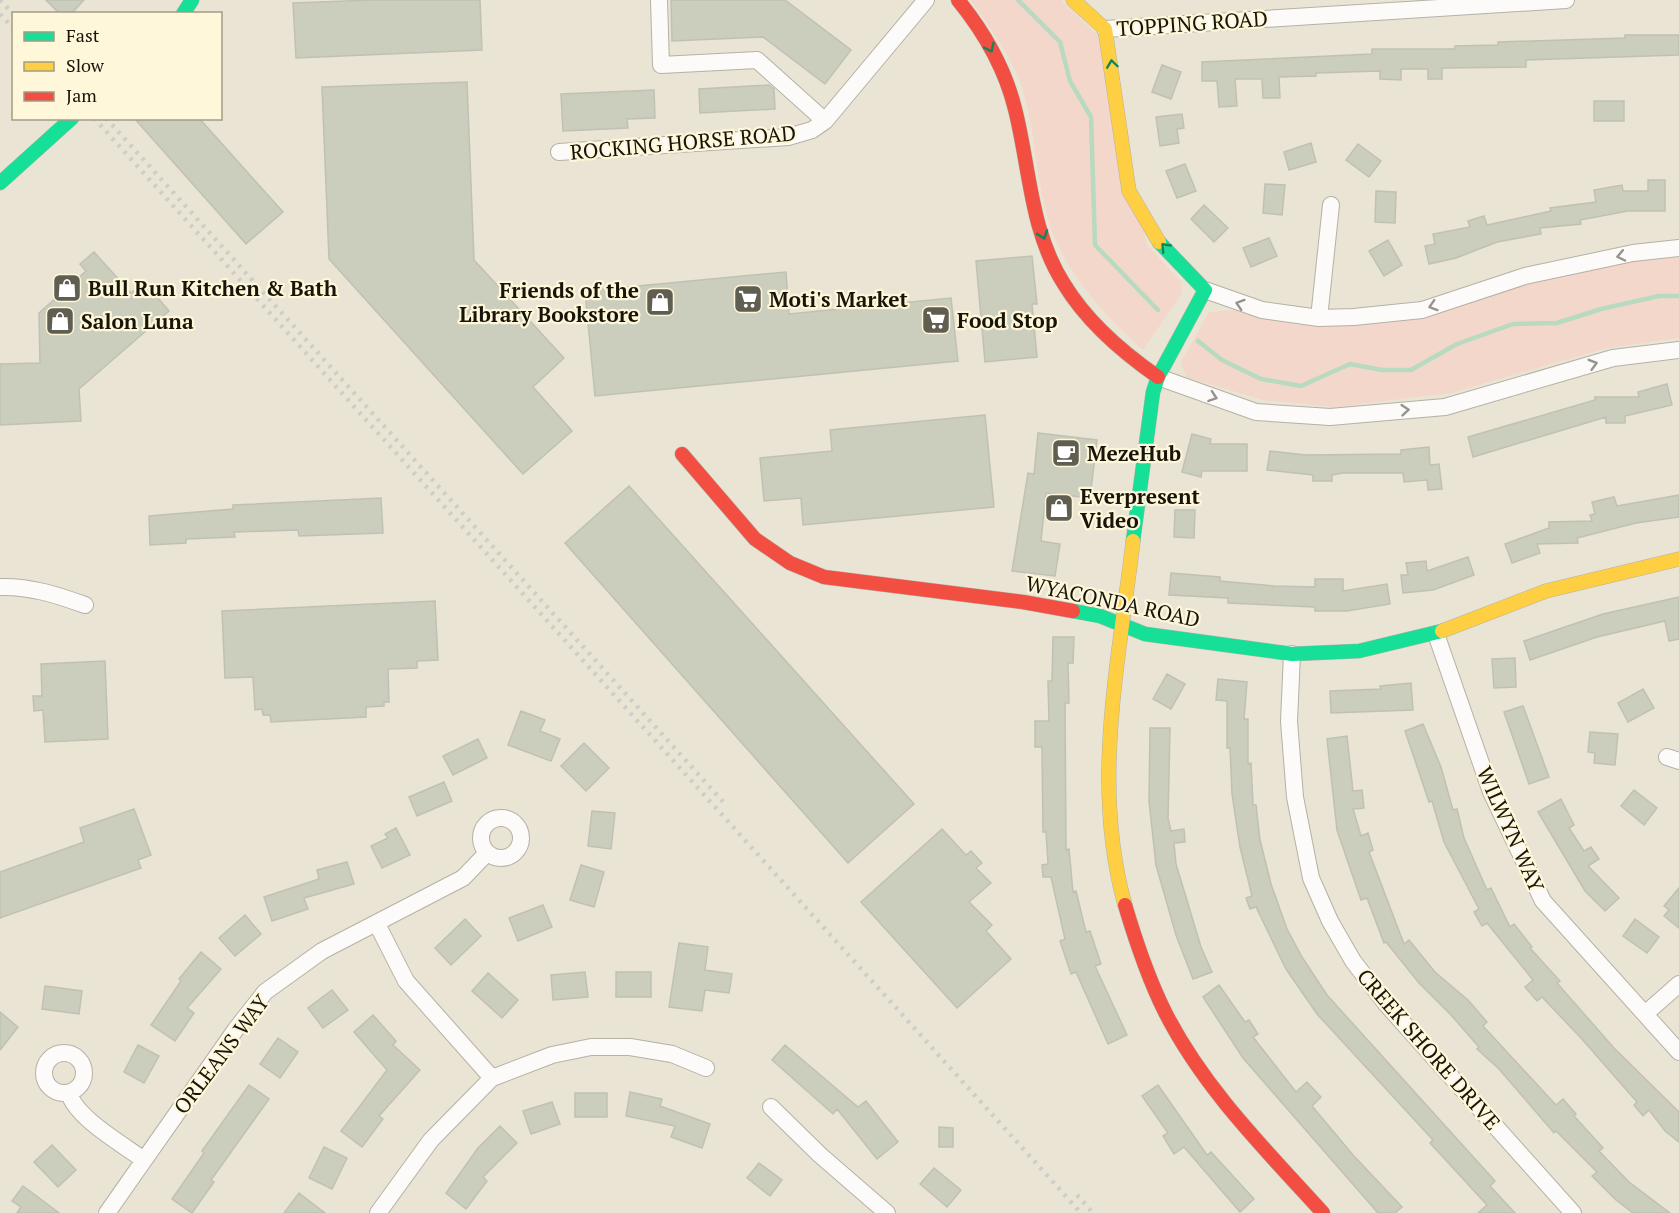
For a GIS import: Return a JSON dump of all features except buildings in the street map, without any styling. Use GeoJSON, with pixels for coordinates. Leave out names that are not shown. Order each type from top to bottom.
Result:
{"type":"FeatureCollection","features":[{"type":"Feature","properties":{"kind":"street"},"geometry":{"type":"LineString","coordinates":[[659,0],[661,65],[757,60],[825,122]]}},
{"type":"Feature","properties":{"kind":"street","name":"ROCKING HORSE ROAD"},"geometry":{"type":"LineString","coordinates":[[559,152],[788,137],[812,130],[825,122],[927,0]]}},
{"type":"Feature","properties":{"kind":"street"},"geometry":{"type":"LineString","coordinates":[[958,0],[980,27],[1005,78],[1019,125],[1033,205],[1056,270],[1089,317],[1129,356],[1158,376],[1256,412],[1330,417],[1445,407],[1613,358],[1679,350]]}},
{"type":"Feature","properties":{"kind":"street"},"geometry":{"type":"LineString","coordinates":[[1073,0],[1105,28],[1129,190],[1155,238],[1205,290],[1262,310],[1319,318],[1354,317],[1422,310],[1525,276],[1633,253],[1679,249]]}},
{"type":"Feature","properties":{"kind":"street","name":"TOPPING ROAD"},"geometry":{"type":"LineString","coordinates":[[1105,28],[1566,0]]}},
{"type":"Feature","properties":{"kind":"street"},"geometry":{"type":"LineString","coordinates":[[0,183],[70,120]]}},
{"type":"Feature","properties":{"kind":"street"},"geometry":{"type":"LineString","coordinates":[[1319,318],[1331,205]]}},
{"type":"Feature","properties":{"kind":"street"},"geometry":{"type":"LineString","coordinates":[[1205,290],[1158,376],[1152,399],[1121,623],[1108,743],[1109,825],[1125,907],[1155,991],[1183,1046],[1218,1096],[1323,1213]]}},
{"type":"Feature","properties":{"kind":"street","name":"WYACONDA ROAD"},"geometry":{"type":"LineString","coordinates":[[681,454],[755,539],[790,563],[824,577],[1023,602],[1100,616],[1144,634],[1292,654],[1359,651],[1436,634],[1546,591],[1679,559]]}},
{"type":"Feature","properties":{"kind":"street"},"geometry":{"type":"LineString","coordinates":[[0,587],[17,587],[46,593],[85,606]]}},
{"type":"Feature","properties":{"kind":"street","name":"WILWYN WAY"},"geometry":{"type":"LineString","coordinates":[[1436,634],[1491,792],[1543,901],[1679,1052]]}},
{"type":"Feature","properties":{"kind":"street","name":"CREEK SHORE DRIVE"},"geometry":{"type":"LineString","coordinates":[[1292,654],[1288,721],[1295,797],[1311,878],[1330,921],[1353,961],[1387,1005],[1573,1213]]}},
{"type":"Feature","properties":{"kind":"street","name":"ORLEANS WAY"},"geometry":{"type":"LineString","coordinates":[[107,1213],[236,1029],[265,992],[322,951],[463,878],[487,852]]}},
{"type":"Feature","properties":{"kind":"street"},"geometry":{"type":"LineString","coordinates":[[377,924],[406,981],[492,1078]]}},
{"type":"Feature","properties":{"kind":"street"},"geometry":{"type":"LineString","coordinates":[[1646,1013],[1679,984]]}},
{"type":"Feature","properties":{"kind":"street"},"geometry":{"type":"LineString","coordinates":[[378,1213],[431,1140],[492,1078],[552,1055],[591,1047],[630,1047],[672,1054],[706,1068]]}},
{"type":"Feature","properties":{"kind":"street"},"geometry":{"type":"LineString","coordinates":[[69,1093],[72,1102],[81,1113],[144,1160]]}},
{"type":"Feature","properties":{"kind":"street"},"geometry":{"type":"LineString","coordinates":[[771,1107],[820,1155],[887,1213]]}},
{"type":"Feature","properties":{"kind":"shaded area"},"geometry":{"type":"Polygon","coordinates":[[[970,0],[1061,0],[1098,36],[1147,245],[1181,282],[1182,293],[1143,350],[1095,302],[1075,275],[1058,245],[1045,208],[1023,90],[1014,67],[1000,43],[970,0]]]}},
{"type":"Feature","properties":{"kind":"shaded area"},"geometry":{"type":"Polygon","coordinates":[[[1679,257],[1679,338],[1607,348],[1451,393],[1335,407],[1263,400],[1186,377],[1181,362],[1209,312],[1233,310],[1297,325],[1365,324],[1422,317],[1527,284],[1636,261],[1679,257]]]}},
{"type":"Feature","properties":{"kind":"waterway"},"geometry":{"type":"LineString","coordinates":[[1018,0],[1060,42],[1070,81],[1091,117],[1095,245],[1158,310]]}},
{"type":"Feature","properties":{"kind":"waterway"},"geometry":{"type":"LineString","coordinates":[[1198,341],[1222,360],[1261,379],[1301,386],[1350,364],[1382,370],[1411,370],[1457,344],[1513,324],[1557,323],[1601,309],[1659,296],[1679,296]]}},
{"type":"Feature","properties":{"kind":"railway"},"geometry":{"type":"LineString","coordinates":[[0,0],[12,13]]}},
{"type":"Feature","properties":{"kind":"railway"},"geometry":{"type":"LineString","coordinates":[[0,14],[12,27]]}},
{"type":"Feature","properties":{"kind":"railway"},"geometry":{"type":"LineString","coordinates":[[96,120],[1081,1213]]}},
{"type":"Feature","properties":{"kind":"railway"},"geometry":{"type":"LineString","coordinates":[[108,120],[726,805]]}},
{"type":"Feature","properties":{"kind":"railway"},"geometry":{"type":"LineString","coordinates":[[1077,1195],[1093,1213]]}},
{"type":"Feature","properties":{"kind":"traffic: fast"},"geometry":{"type":"LineString","coordinates":[[184,12],[192,0]]}},
{"type":"Feature","properties":{"kind":"traffic: fast"},"geometry":{"type":"LineString","coordinates":[[0,183],[70,120]]}},
{"type":"Feature","properties":{"kind":"traffic: fast"},"geometry":{"type":"LineString","coordinates":[[1133,541],[1153,392],[1158,377],[1205,290],[1159,242]]}},
{"type":"Feature","properties":{"kind":"traffic: fast"},"geometry":{"type":"LineString","coordinates":[[1073,611],[1100,616],[1145,634],[1292,654],[1359,651],[1442,631]]}},
{"type":"Feature","properties":{"kind":"traffic: slow"},"geometry":{"type":"LineString","coordinates":[[1073,0],[1105,29],[1129,191],[1159,242]]}},
{"type":"Feature","properties":{"kind":"traffic: slow"},"geometry":{"type":"LineString","coordinates":[[1125,905],[1115,860],[1110,814],[1109,769],[1115,678],[1133,541]]}},
{"type":"Feature","properties":{"kind":"traffic: slow"},"geometry":{"type":"LineString","coordinates":[[1442,631],[1546,591],[1679,559]]}},
{"type":"Feature","properties":{"kind":"traffic: jam"},"geometry":{"type":"LineString","coordinates":[[958,0],[985,38],[1006,79],[1020,131],[1032,199],[1044,243],[1053,264],[1073,298],[1094,324],[1131,357],[1158,377]]}},
{"type":"Feature","properties":{"kind":"traffic: jam"},"geometry":{"type":"LineString","coordinates":[[682,454],[755,539],[790,563],[824,577],[1023,602],[1073,611]]}},
{"type":"Feature","properties":{"kind":"traffic: jam"},"geometry":{"type":"LineString","coordinates":[[1125,905],[1153,986],[1165,1012],[1198,1067],[1237,1118],[1323,1213]]}},
{"type":"Feature","properties":{"kind":"place","name":"Bull Run Kitchen & Bath"},"geometry":{"type":"Point","coordinates":[67,288]}},
{"type":"Feature","properties":{"kind":"place","name":"Moti's Market"},"geometry":{"type":"Point","coordinates":[748,299]}},
{"type":"Feature","properties":{"kind":"place","name":"Friends of the Library Bookstore"},"geometry":{"type":"Point","coordinates":[660,302]}},
{"type":"Feature","properties":{"kind":"place","name":"Food Stop"},"geometry":{"type":"Point","coordinates":[936,320]}},
{"type":"Feature","properties":{"kind":"place","name":"Salon Luna"},"geometry":{"type":"Point","coordinates":[60,321]}},
{"type":"Feature","properties":{"kind":"place","name":"MezeHub"},"geometry":{"type":"Point","coordinates":[1066,453]}},
{"type":"Feature","properties":{"kind":"place","name":"Everpresent Video"},"geometry":{"type":"Point","coordinates":[1059,508]}}]}
